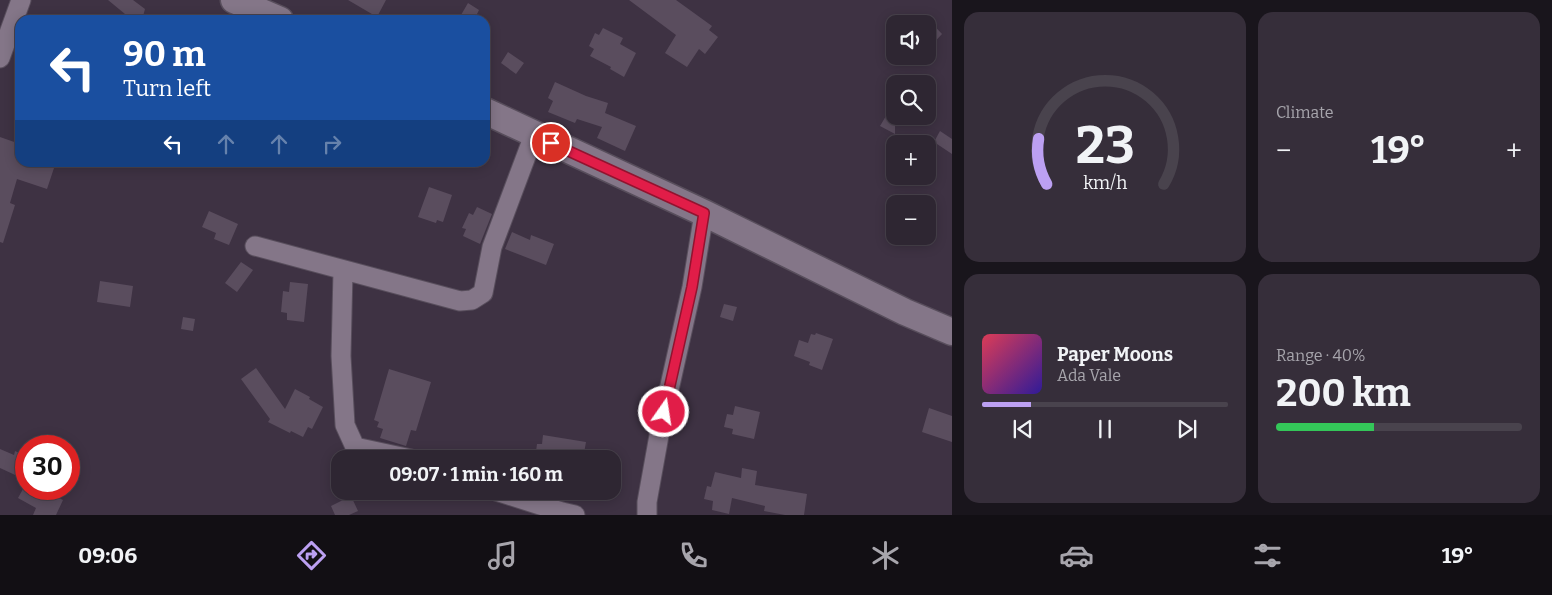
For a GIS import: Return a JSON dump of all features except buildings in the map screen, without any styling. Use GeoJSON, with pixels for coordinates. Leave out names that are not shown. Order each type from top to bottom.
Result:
{"type":"FeatureCollection","features":[{"type":"Feature","properties":{"kind":"street"},"geometry":{"type":"LineString","coordinates":[[16,15],[21,0]]}},
{"type":"Feature","properties":{"kind":"street"},"geometry":{"type":"LineString","coordinates":[[234,0],[268,15]]}},
{"type":"Feature","properties":{"kind":"street"},"geometry":{"type":"LineString","coordinates":[[0,58],[15,17]]}},
{"type":"Feature","properties":{"kind":"street"},"geometry":{"type":"LineString","coordinates":[[490,113],[704,213],[905,312],[952,332]]}},
{"type":"Feature","properties":{"kind":"street"},"geometry":{"type":"LineString","coordinates":[[255,246],[460,301],[472,300],[483,293],[492,247],[534,135]]}},
{"type":"Feature","properties":{"kind":"street"},"geometry":{"type":"LineString","coordinates":[[647,515],[647,502],[660,430],[692,287],[704,213]]}},
{"type":"Feature","properties":{"kind":"street"},"geometry":{"type":"LineString","coordinates":[[343,271],[341,356],[345,425],[355,447],[369,450]]}},
{"type":"Feature","properties":{"kind":"street"},"geometry":{"type":"LineString","coordinates":[[524,500],[576,515]]}},
{"type":"Feature","properties":{"kind":"route"},"geometry":{"type":"LineString","coordinates":[[551,143],[704,213],[692,287],[664,412]]}}]}
